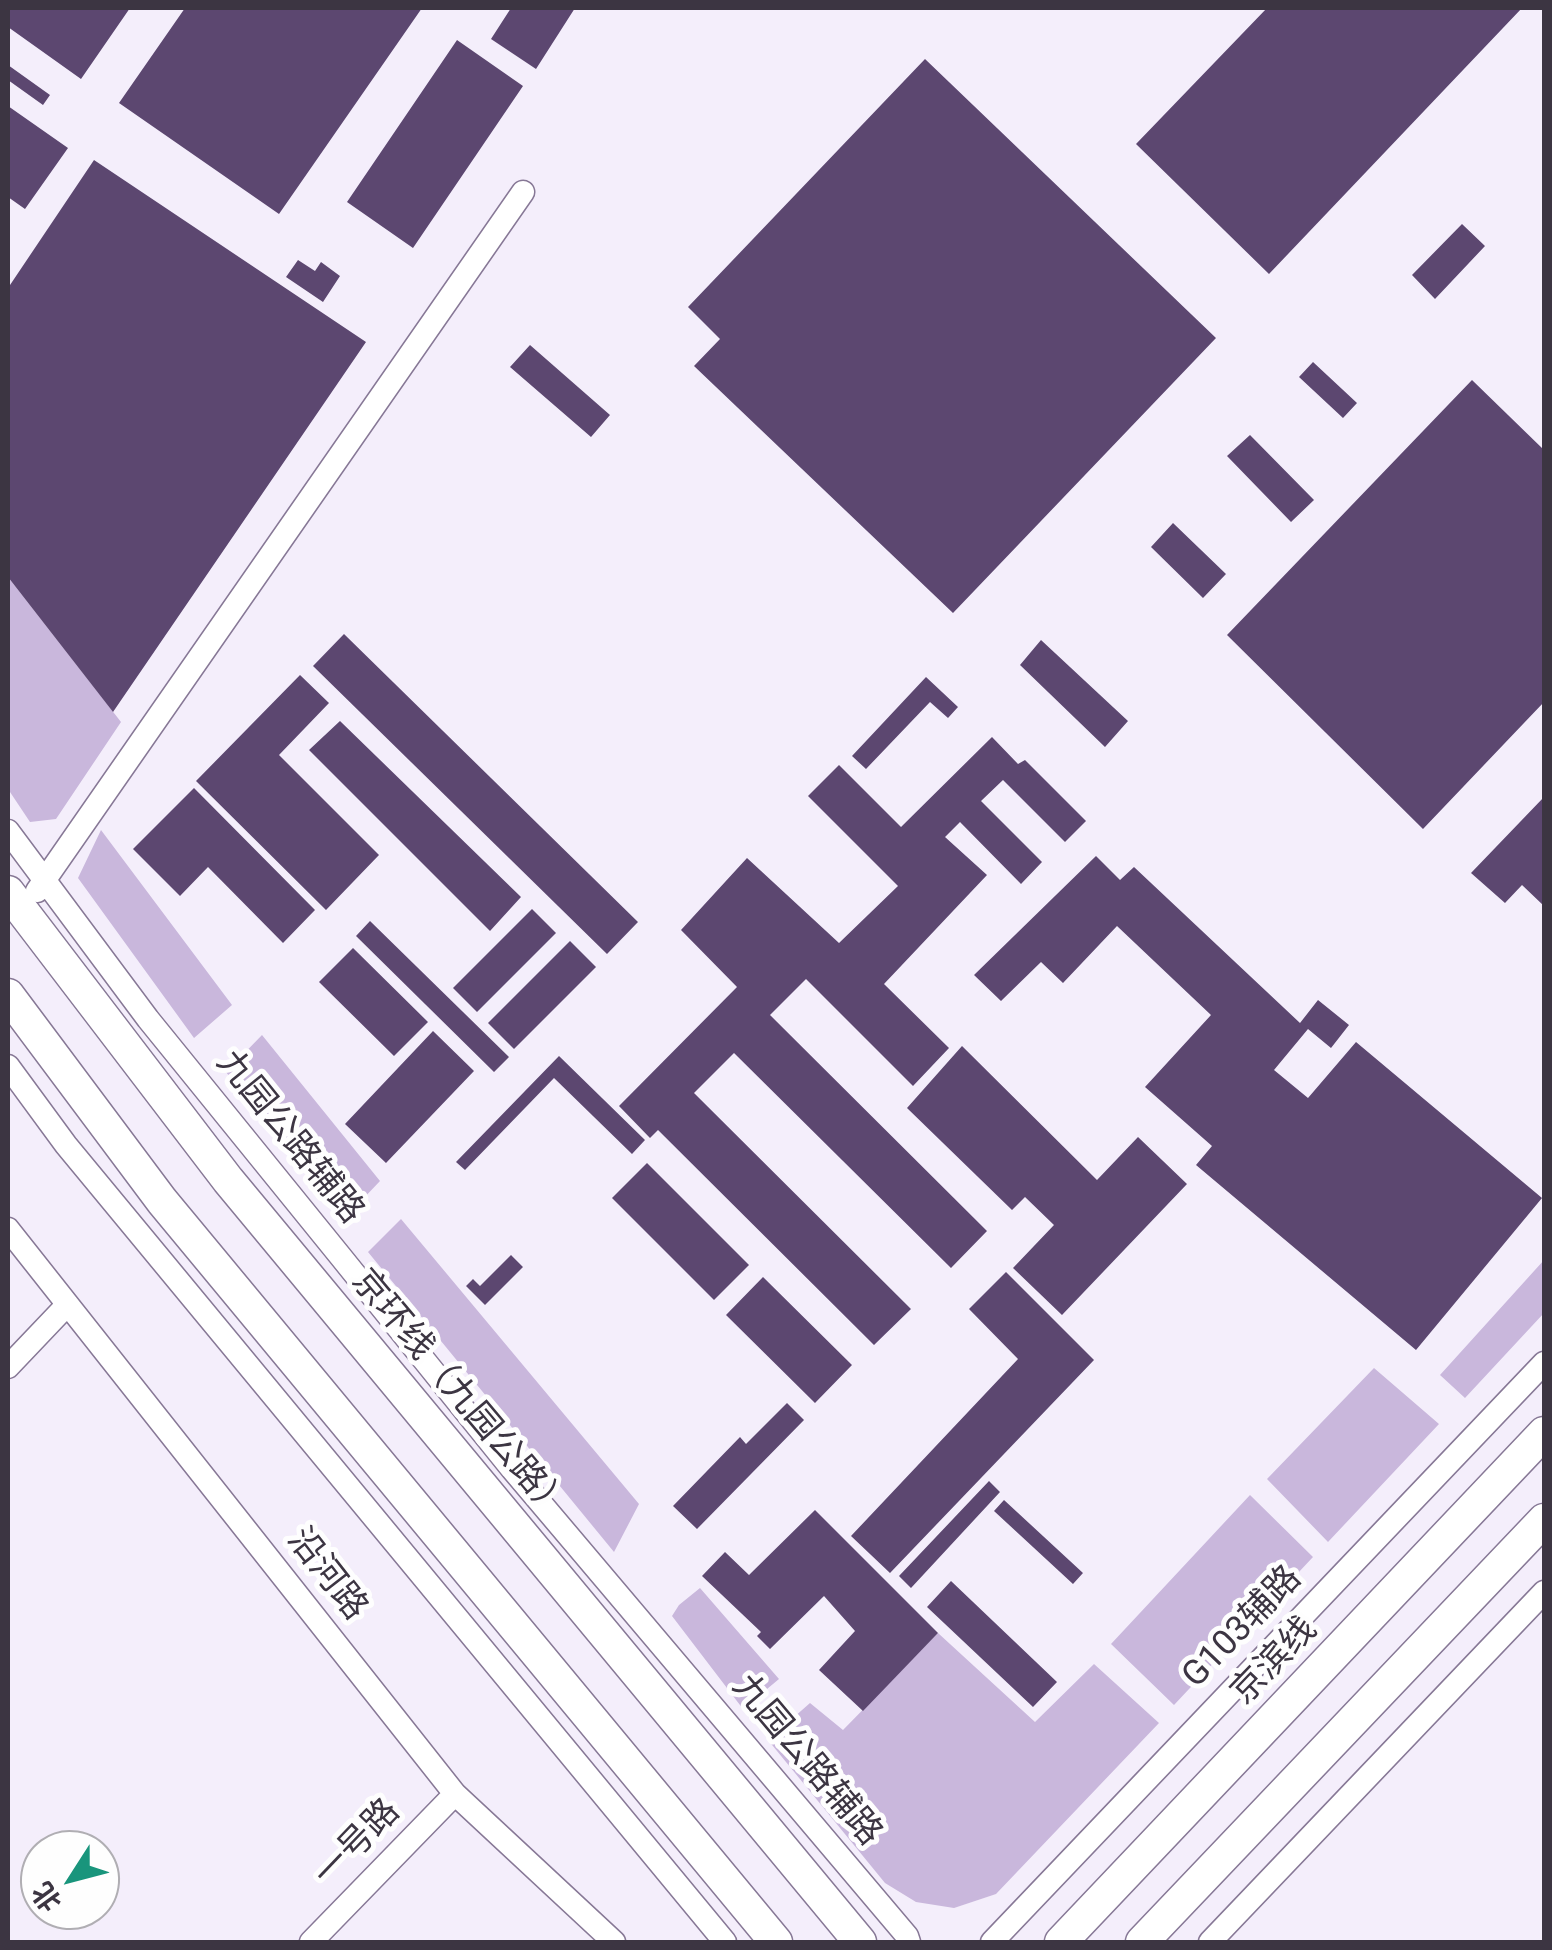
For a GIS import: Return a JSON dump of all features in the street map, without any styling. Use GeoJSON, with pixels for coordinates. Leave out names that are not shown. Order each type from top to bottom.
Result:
{"type":"FeatureCollection","features":[{"type":"Feature","properties":{"kind":"highway","name":"京环线（九园公路）"},"geometry":{"type":"LineString","coordinates":[[14,902],[228,1180],[860,1942]]}},
{"type":"Feature","properties":{"kind":"highway"},"geometry":{"type":"LineString","coordinates":[[8,994],[162,1201],[776,1942]]}},
{"type":"Feature","properties":{"kind":"highway","name":"京滨线"},"geometry":{"type":"LineString","coordinates":[[1061,1942],[1544,1434]]}},
{"type":"Feature","properties":{"kind":"highway"},"geometry":{"type":"LineString","coordinates":[[1142,1942],[1544,1520]]}},
{"type":"Feature","properties":{"kind":"street"},"geometry":{"type":"LineString","coordinates":[[14,902],[43,883],[523,192]]}},
{"type":"Feature","properties":{"kind":"street","name":"九园公路辅路"},"geometry":{"type":"LineString","coordinates":[[8,832],[148,1020],[512,1468],[907,1936],[908,1942]]}},
{"type":"Feature","properties":{"kind":"street"},"geometry":{"type":"LineString","coordinates":[[8,1066],[66,1145],[726,1942]]}},
{"type":"Feature","properties":{"kind":"street","name":"沿河路"},"geometry":{"type":"LineString","coordinates":[[8,1230],[456,1794],[614,1942]]}},
{"type":"Feature","properties":{"kind":"street"},"geometry":{"type":"LineString","coordinates":[[8,1368],[68,1306]]}},
{"type":"Feature","properties":{"kind":"street","name":"G103辅路"},"geometry":{"type":"LineString","coordinates":[[997,1940],[1544,1363]]}},
{"type":"Feature","properties":{"kind":"street"},"geometry":{"type":"LineString","coordinates":[[1210,1942],[1544,1592]]}},
{"type":"Feature","properties":{"kind":"street","name":"一号路"},"geometry":{"type":"LineString","coordinates":[[311,1942],[456,1794]]}},
{"type":"Feature","properties":{"kind":"shaded area"},"geometry":{"type":"Polygon","coordinates":[[[8,577],[121,722],[56,819],[30,822],[8,789],[8,577]]]}},
{"type":"Feature","properties":{"kind":"shaded area"},"geometry":{"type":"Polygon","coordinates":[[[101,830],[232,1005],[194,1038],[78,878],[101,830]]]}},
{"type":"Feature","properties":{"kind":"shaded area"},"geometry":{"type":"Polygon","coordinates":[[[262,1035],[380,1181],[342,1221],[226,1072],[262,1035]]]}},
{"type":"Feature","properties":{"kind":"shaded area"},"geometry":{"type":"Polygon","coordinates":[[[401,1219],[639,1504],[614,1552],[368,1252],[401,1219]]]}},
{"type":"Feature","properties":{"kind":"shaded area"},"geometry":{"type":"Polygon","coordinates":[[[1544,1260],[1544,1313],[1465,1398],[1440,1375],[1544,1260]]]}},
{"type":"Feature","properties":{"kind":"shaded area"},"geometry":{"type":"Polygon","coordinates":[[[1374,1368],[1439,1424],[1328,1542],[1267,1479],[1374,1368]]]}},
{"type":"Feature","properties":{"kind":"shaded area"},"geometry":{"type":"Polygon","coordinates":[[[1250,1495],[1313,1557],[1174,1705],[1111,1644],[1250,1495]]]}},
{"type":"Feature","properties":{"kind":"shaded area"},"geometry":{"type":"Polygon","coordinates":[[[700,1588],[779,1679],[743,1709],[672,1616],[700,1588]]]}},
{"type":"Feature","properties":{"kind":"shaded area"},"geometry":{"type":"Polygon","coordinates":[[[938,1633],[1035,1722],[1094,1664],[1159,1723],[996,1894],[954,1908],[916,1902],[885,1883],[768,1740],[810,1703],[843,1730],[938,1633]]]}},
{"type":"Feature","properties":{"kind":"building"},"geometry":{"type":"Polygon","coordinates":[[[8,8],[130,8],[81,79],[8,27],[8,8]]]}},
{"type":"Feature","properties":{"kind":"building"},"geometry":{"type":"Polygon","coordinates":[[[185,8],[422,8],[279,214],[119,103],[185,8]]]}},
{"type":"Feature","properties":{"kind":"building"},"geometry":{"type":"Polygon","coordinates":[[[511,8],[575,8],[536,69],[491,39],[511,8]]]}},
{"type":"Feature","properties":{"kind":"building"},"geometry":{"type":"Polygon","coordinates":[[[1267,8],[1522,8],[1269,274],[1136,144],[1267,8]]]}},
{"type":"Feature","properties":{"kind":"building"},"geometry":{"type":"Polygon","coordinates":[[[457,40],[523,86],[413,248],[347,202],[457,40]]]}},
{"type":"Feature","properties":{"kind":"building"},"geometry":{"type":"Polygon","coordinates":[[[925,59],[1216,338],[953,613],[694,366],[720,339],[688,307],[925,59]]]}},
{"type":"Feature","properties":{"kind":"building"},"geometry":{"type":"Polygon","coordinates":[[[8,65],[50,95],[43,105],[8,80],[8,65]]]}},
{"type":"Feature","properties":{"kind":"building"},"geometry":{"type":"Polygon","coordinates":[[[8,106],[68,148],[25,209],[8,197],[8,106]]]}},
{"type":"Feature","properties":{"kind":"building"},"geometry":{"type":"Polygon","coordinates":[[[94,160],[366,342],[113,712],[8,577],[8,288],[94,160]]]}},
{"type":"Feature","properties":{"kind":"building"},"geometry":{"type":"Polygon","coordinates":[[[1462,224],[1485,246],[1435,299],[1412,275],[1462,224]]]}},
{"type":"Feature","properties":{"kind":"building"},"geometry":{"type":"Polygon","coordinates":[[[298,260],[315,271],[321,262],[340,276],[323,302],[286,277],[298,260]]]}},
{"type":"Feature","properties":{"kind":"building"},"geometry":{"type":"Polygon","coordinates":[[[530,345],[610,415],[591,437],[510,367],[530,345]]]}},
{"type":"Feature","properties":{"kind":"building"},"geometry":{"type":"Polygon","coordinates":[[[1313,362],[1357,403],[1343,418],[1299,377],[1313,362]]]}},
{"type":"Feature","properties":{"kind":"building"},"geometry":{"type":"Polygon","coordinates":[[[1472,380],[1544,450],[1544,702],[1423,829],[1227,635],[1472,380]]]}},
{"type":"Feature","properties":{"kind":"building"},"geometry":{"type":"Polygon","coordinates":[[[1250,435],[1314,500],[1291,522],[1227,456],[1250,435]]]}},
{"type":"Feature","properties":{"kind":"building"},"geometry":{"type":"Polygon","coordinates":[[[1173,523],[1226,574],[1203,598],[1151,547],[1173,523]]]}},
{"type":"Feature","properties":{"kind":"building"},"geometry":{"type":"Polygon","coordinates":[[[344,634],[638,922],[607,954],[313,666],[344,634]]]}},
{"type":"Feature","properties":{"kind":"building"},"geometry":{"type":"Polygon","coordinates":[[[1041,640],[1128,721],[1105,747],[1020,665],[1041,640]]]}},
{"type":"Feature","properties":{"kind":"building"},"geometry":{"type":"Polygon","coordinates":[[[300,675],[329,703],[279,755],[379,855],[326,910],[196,781],[300,675]]]}},
{"type":"Feature","properties":{"kind":"building"},"geometry":{"type":"Polygon","coordinates":[[[926,677],[958,707],[948,718],[930,702],[866,769],[852,756],[926,677]]]}},
{"type":"Feature","properties":{"kind":"building"},"geometry":{"type":"Polygon","coordinates":[[[340,721],[521,897],[490,931],[309,750],[340,721]]]}},
{"type":"Feature","properties":{"kind":"building"},"geometry":{"type":"Polygon","coordinates":[[[992,737],[1018,764],[1025,760],[1086,821],[1065,842],[1003,780],[981,801],[1042,862],[1021,884],[960,822],[945,837],[987,875],[884,984],[949,1048],[913,1086],[806,979],[770,1015],[987,1231],[951,1268],[734,1053],[694,1093],[911,1309],[874,1345],[658,1130],[650,1138],[619,1106],[737,987],[681,930],[747,858],[839,943],[898,886],[808,796],[839,765],[901,827],[992,737]]]}},
{"type":"Feature","properties":{"kind":"building"},"geometry":{"type":"Polygon","coordinates":[[[194,788],[315,910],[283,943],[208,867],[180,896],[133,849],[194,788]]]}},
{"type":"Feature","properties":{"kind":"building"},"geometry":{"type":"Polygon","coordinates":[[[1544,797],[1544,906],[1522,885],[1505,903],[1471,873],[1544,797]]]}},
{"type":"Feature","properties":{"kind":"building"},"geometry":{"type":"Polygon","coordinates":[[[1096,856],[1120,880],[1134,867],[1300,1023],[1318,1000],[1349,1025],[1331,1048],[1308,1029],[1274,1070],[1308,1098],[1356,1042],[1542,1198],[1416,1350],[1196,1165],[1212,1146],[1145,1087],[1211,1015],[1117,926],[1063,983],[1041,962],[1001,1001],[974,975],[1096,856]]]}},
{"type":"Feature","properties":{"kind":"building"},"geometry":{"type":"Polygon","coordinates":[[[532,909],[556,933],[477,1012],[453,988],[532,909]]]}},
{"type":"Feature","properties":{"kind":"building"},"geometry":{"type":"Polygon","coordinates":[[[370,921],[509,1057],[494,1072],[356,936],[370,921]]]}},
{"type":"Feature","properties":{"kind":"building"},"geometry":{"type":"Polygon","coordinates":[[[570,941],[596,967],[514,1049],[488,1023],[570,941]]]}},
{"type":"Feature","properties":{"kind":"building"},"geometry":{"type":"Polygon","coordinates":[[[353,948],[428,1022],[394,1056],[319,982],[353,948]]]}},
{"type":"Feature","properties":{"kind":"building"},"geometry":{"type":"Polygon","coordinates":[[[433,1031],[474,1071],[386,1163],[345,1124],[433,1031]]]}},
{"type":"Feature","properties":{"kind":"building"},"geometry":{"type":"Polygon","coordinates":[[[962,1046],[1097,1180],[1138,1137],[1187,1184],[1062,1315],[1013,1268],[1054,1225],[1025,1197],[1012,1210],[907,1108],[962,1046]]]}},
{"type":"Feature","properties":{"kind":"building"},"geometry":{"type":"Polygon","coordinates":[[[559,1056],[645,1140],[632,1154],[554,1078],[465,1170],[456,1162],[559,1056]]]}},
{"type":"Feature","properties":{"kind":"building"},"geometry":{"type":"Polygon","coordinates":[[[647,1163],[749,1265],[714,1300],[612,1198],[647,1163]]]}},
{"type":"Feature","properties":{"kind":"building"},"geometry":{"type":"Polygon","coordinates":[[[511,1255],[523,1267],[485,1305],[466,1286],[473,1279],[480,1286],[511,1255]]]}},
{"type":"Feature","properties":{"kind":"building"},"geometry":{"type":"Polygon","coordinates":[[[1006,1272],[1094,1360],[890,1573],[851,1536],[1018,1359],[969,1309],[1006,1272]]]}},
{"type":"Feature","properties":{"kind":"building"},"geometry":{"type":"Polygon","coordinates":[[[763,1277],[852,1365],[815,1403],[726,1315],[763,1277]]]}},
{"type":"Feature","properties":{"kind":"building"},"geometry":{"type":"Polygon","coordinates":[[[787,1403],[804,1420],[697,1529],[673,1506],[740,1437],[746,1444],[787,1403]]]}},
{"type":"Feature","properties":{"kind":"building"},"geometry":{"type":"Polygon","coordinates":[[[989,1481],[1000,1492],[911,1588],[899,1576],[989,1481]]]}},
{"type":"Feature","properties":{"kind":"building"},"geometry":{"type":"Polygon","coordinates":[[[1004,1500],[1083,1573],[1073,1584],[994,1511],[1004,1500]]]}},
{"type":"Feature","properties":{"kind":"building"},"geometry":{"type":"Polygon","coordinates":[[[815,1510],[938,1633],[863,1711],[819,1670],[855,1631],[824,1596],[770,1649],[757,1636],[761,1632],[702,1576],[725,1552],[749,1575],[815,1510]]]}},
{"type":"Feature","properties":{"kind":"building"},"geometry":{"type":"Polygon","coordinates":[[[951,1581],[1057,1682],[1033,1707],[927,1607],[951,1581]]]}}]}
